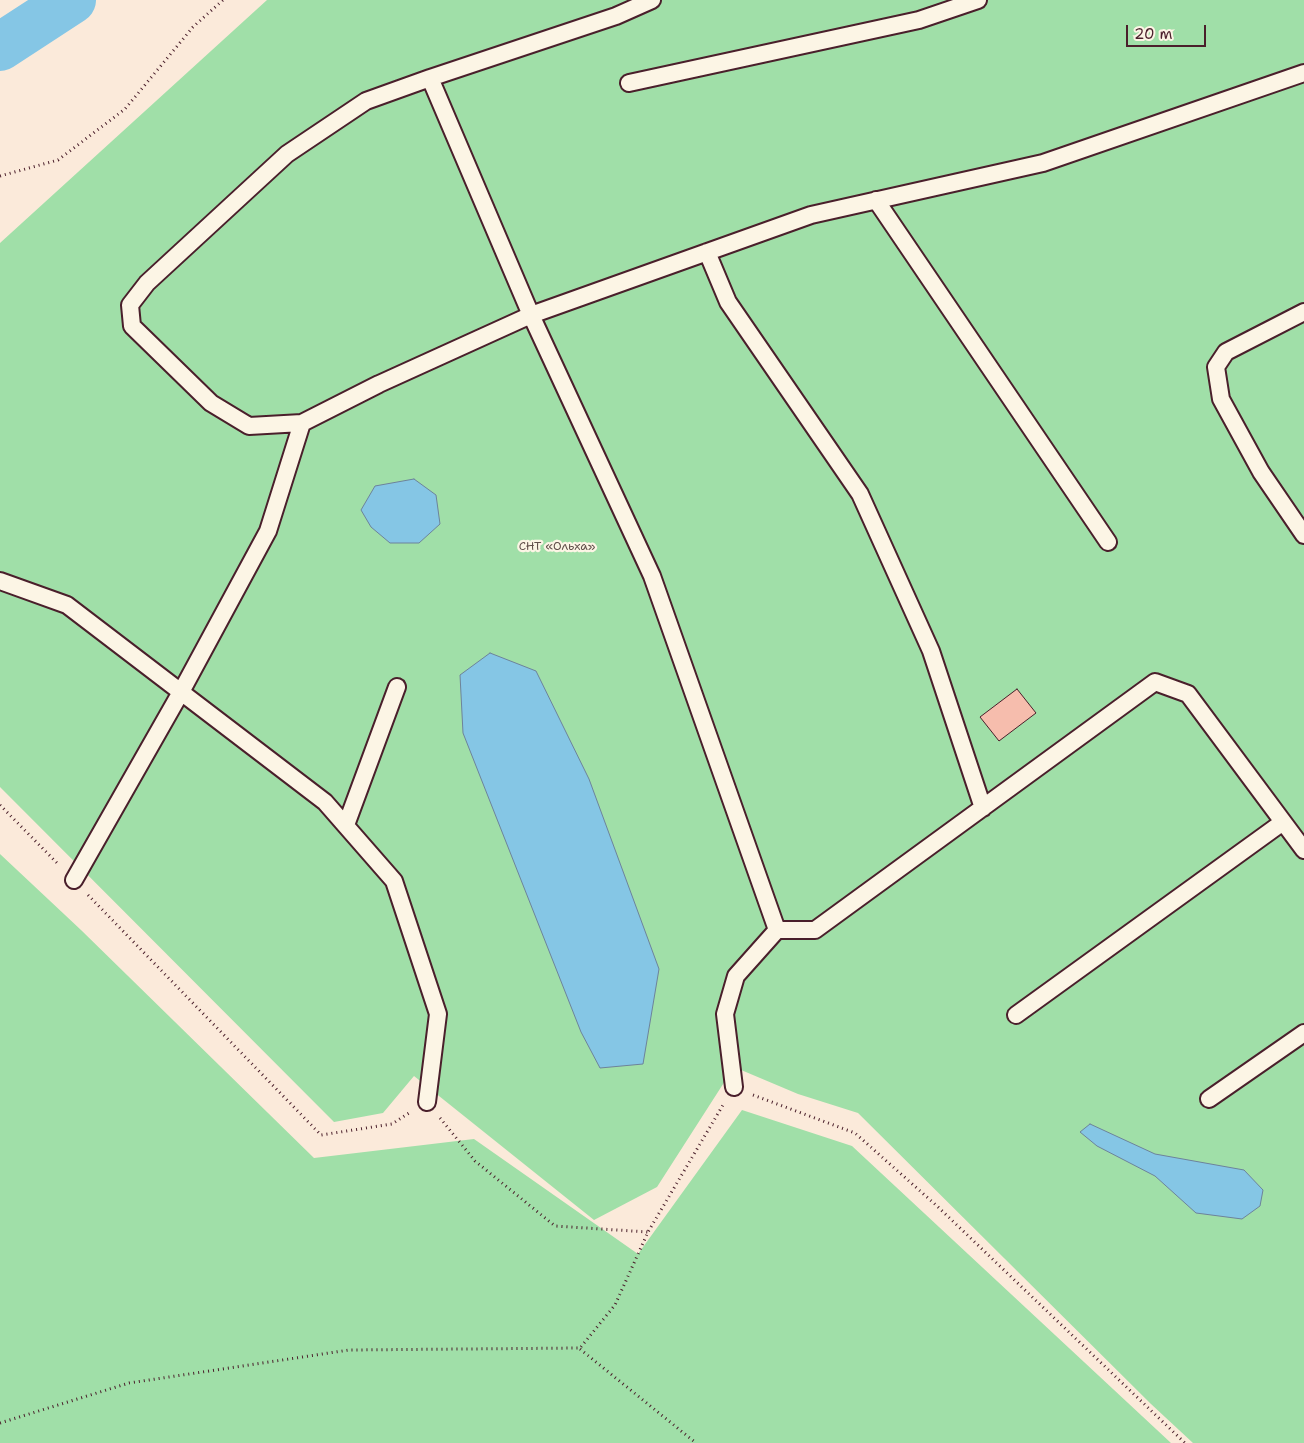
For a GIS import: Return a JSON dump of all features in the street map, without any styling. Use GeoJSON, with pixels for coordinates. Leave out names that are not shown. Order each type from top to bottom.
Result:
{"type":"FeatureCollection","features":[{"type":"Feature","properties":{"kind":"lane"},"geometry":{"type":"LineString","coordinates":[[652,0],[616,16],[366,101],[287,154],[147,283],[130,305],[132,326],[211,403],[249,426],[302,423],[378,384],[531,315],[811,215],[1043,163],[1304,73]]}},
{"type":"Feature","properties":{"kind":"lane"},"geometry":{"type":"LineString","coordinates":[[629,83],[919,20],[978,0]]}},
{"type":"Feature","properties":{"kind":"lane"},"geometry":{"type":"LineString","coordinates":[[430,78],[531,315],[652,576],[777,930]]}},
{"type":"Feature","properties":{"kind":"lane"},"geometry":{"type":"LineString","coordinates":[[876,200],[1108,542]]}},
{"type":"Feature","properties":{"kind":"lane"},"geometry":{"type":"LineString","coordinates":[[707,252],[728,302],[860,494],[931,651],[983,808]]}},
{"type":"Feature","properties":{"kind":"lane"},"geometry":{"type":"LineString","coordinates":[[1304,312],[1226,352],[1216,367],[1221,399],[1261,472],[1304,535]]}},
{"type":"Feature","properties":{"kind":"lane"},"geometry":{"type":"LineString","coordinates":[[74,880],[181,692],[268,531],[302,423]]}},
{"type":"Feature","properties":{"kind":"lane"},"geometry":{"type":"LineString","coordinates":[[0,581],[67,605],[325,802],[394,881],[438,1014],[427,1102]]}},
{"type":"Feature","properties":{"kind":"lane"},"geometry":{"type":"LineString","coordinates":[[734,1087],[725,1014],[736,976],[777,930],[815,930],[1155,682],[1188,694],[1304,850]]}},
{"type":"Feature","properties":{"kind":"lane"},"geometry":{"type":"LineString","coordinates":[[346,825],[398,687]]}},
{"type":"Feature","properties":{"kind":"lane"},"geometry":{"type":"LineString","coordinates":[[1016,1014],[1283,822]]}},
{"type":"Feature","properties":{"kind":"lane"},"geometry":{"type":"LineString","coordinates":[[1209,1100],[1304,1033]]}},
{"type":"Feature","properties":{"kind":"path"},"geometry":{"type":"LineString","coordinates":[[0,176],[58,160],[125,109],[193,27],[222,0]]}},
{"type":"Feature","properties":{"kind":"path"},"geometry":{"type":"LineString","coordinates":[[0,804],[321,1134],[392,1124],[427,1102],[475,1161],[555,1226],[648,1232]]}},
{"type":"Feature","properties":{"kind":"path"},"geometry":{"type":"LineString","coordinates":[[580,1348],[615,1305],[648,1232],[734,1087],[855,1133],[937,1206],[1185,1443]]}},
{"type":"Feature","properties":{"kind":"path"},"geometry":{"type":"LineString","coordinates":[[0,1423],[129,1383],[348,1350],[580,1348],[696,1443]]}},
{"type":"Feature","properties":{"kind":"green space","name":"СНТ «Ольха»"},"geometry":{"type":"Polygon","coordinates":[[[267,0],[1304,0],[1304,1443],[1193,1443],[1151,1404],[858,1113],[798,1094],[734,1067],[657,1187],[594,1220],[414,1076],[383,1113],[334,1122],[0,787],[0,243],[267,0]]]}},
{"type":"Feature","properties":{"kind":"green space"},"geometry":{"type":"Polygon","coordinates":[[[0,854],[81,930],[314,1158],[474,1139],[638,1254],[742,1110],[852,1146],[1171,1443],[0,1443],[0,854]]]}},
{"type":"Feature","properties":{"kind":"water"},"geometry":{"type":"Polygon","coordinates":[[[414,479],[436,495],[440,524],[419,543],[390,543],[371,527],[361,510],[375,486],[414,479]]]}},
{"type":"Feature","properties":{"kind":"water"},"geometry":{"type":"Polygon","coordinates":[[[490,653],[536,671],[589,779],[659,969],[643,1064],[600,1068],[581,1032],[463,733],[460,675],[490,653]]]}},
{"type":"Feature","properties":{"kind":"water"},"geometry":{"type":"Polygon","coordinates":[[[1090,1124],[1155,1154],[1244,1170],[1263,1190],[1260,1206],[1242,1219],[1196,1213],[1155,1176],[1097,1146],[1080,1132],[1090,1124]]]}},
{"type":"Feature","properties":{"kind":"building"},"geometry":{"type":"Polygon","coordinates":[[[1017,689],[1036,713],[999,741],[980,717],[1017,689]]]}},
{"type":"Feature","properties":{"kind":"waterway"},"geometry":{"type":"LineString","coordinates":[[0,47],[72,0]]}}]}
